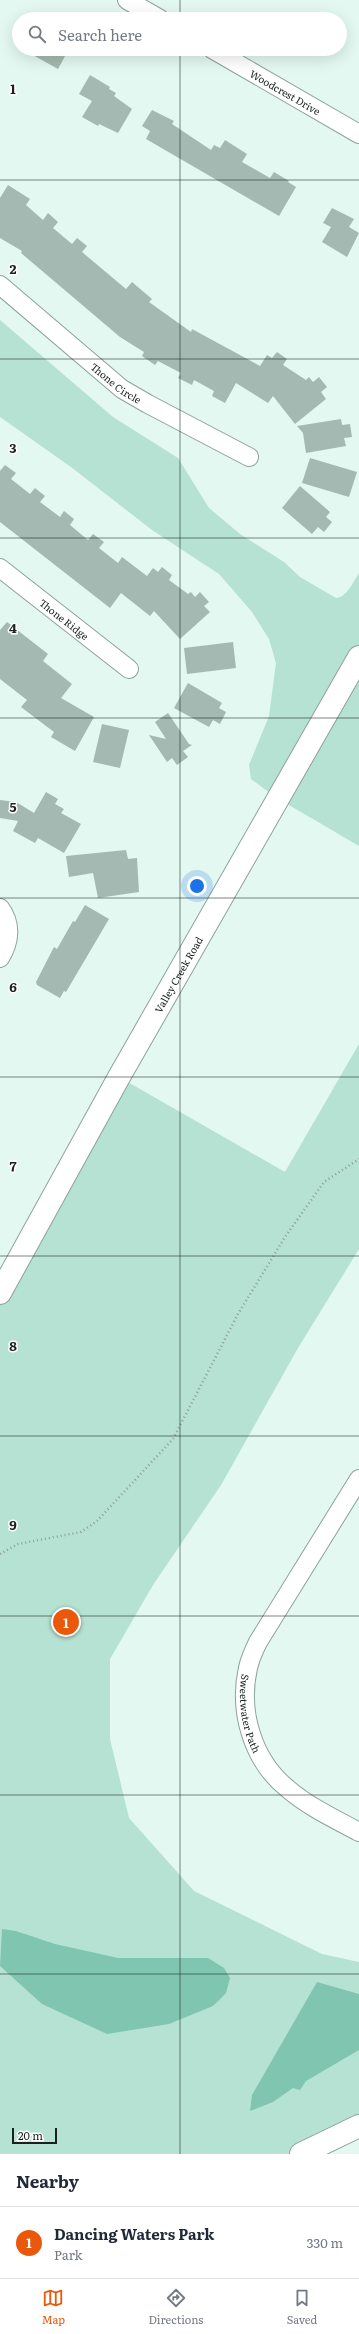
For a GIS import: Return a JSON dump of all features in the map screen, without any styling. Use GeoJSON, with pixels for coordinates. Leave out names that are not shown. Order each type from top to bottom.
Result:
{"type":"FeatureCollection","features":[{"type":"Feature","properties":{"kind":"main road","name":"Valley Creek Road"},"geometry":{"type":"LineString","coordinates":[[0,1292],[127,1064],[359,658]]}},
{"type":"Feature","properties":{"kind":"main road"},"geometry":{"type":"LineString","coordinates":[[301,2154],[359,2126]]}},
{"type":"Feature","properties":{"kind":"street"},"geometry":{"type":"LineString","coordinates":[[127,0],[148,12]]}},
{"type":"Feature","properties":{"kind":"street","name":"Woodcrest Drive"},"geometry":{"type":"LineString","coordinates":[[224,56],[359,134]]}},
{"type":"Feature","properties":{"kind":"street","name":"Thone Circle"},"geometry":{"type":"LineString","coordinates":[[0,285],[122,389],[249,457]]}},
{"type":"Feature","properties":{"kind":"street","name":"Thone Ridge"},"geometry":{"type":"LineString","coordinates":[[0,568],[129,669]]}},
{"type":"Feature","properties":{"kind":"street"},"geometry":{"type":"LineString","coordinates":[[0,908],[6,920],[8,937],[0,958]]}},
{"type":"Feature","properties":{"kind":"street","name":"Sweetwater Path"},"geometry":{"type":"LineString","coordinates":[[359,1479],[258,1642],[248,1668],[244,1700],[249,1728],[256,1746],[272,1773],[288,1789],[309,1804],[359,1832]]}},
{"type":"Feature","properties":{"kind":"path"},"geometry":{"type":"LineString","coordinates":[[0,1554],[18,1544],[81,1532],[97,1521],[173,1439],[238,1314],[285,1237],[324,1182],[359,1159]]}},
{"type":"Feature","properties":{"kind":"shaded area"},"geometry":{"type":"Polygon","coordinates":[[[0,320],[113,417],[178,458],[209,508],[240,534],[284,562],[300,577],[336,598],[340,597],[346,592],[359,573],[359,846],[277,798],[251,779],[249,765],[269,716],[276,663],[269,639],[252,612],[219,574],[152,530],[71,467],[0,417],[0,320]]]}},
{"type":"Feature","properties":{"kind":"shaded area"},"geometry":{"type":"Polygon","coordinates":[[[359,1044],[359,1249],[298,1348],[221,1485],[153,1585],[110,1659],[110,1739],[129,1818],[194,1891],[322,1954],[359,1962],[359,2126],[301,2154],[0,2154],[0,1293],[119,1077],[285,1172],[359,1044]]]}},
{"type":"Feature","properties":{"kind":"shaded area"},"geometry":{"type":"Polygon","coordinates":[[[2,1929],[16,1931],[55,1944],[118,1958],[208,1958],[224,1968],[230,1978],[226,1993],[213,2006],[169,2024],[107,2034],[42,2004],[0,1966],[2,1929]]]}},
{"type":"Feature","properties":{"kind":"shaded area"},"geometry":{"type":"Polygon","coordinates":[[[317,1982],[359,1994],[359,2050],[306,2081],[300,2090],[293,2088],[273,2102],[250,2111],[252,2095],[317,1982]]]}},
{"type":"Feature","properties":{"kind":"building"},"geometry":{"type":"Polygon","coordinates":[[[35,56],[65,56],[58,69],[35,56]]]}},
{"type":"Feature","properties":{"kind":"building"},"geometry":{"type":"Polygon","coordinates":[[[90,75],[110,87],[109,89],[116,93],[114,96],[132,109],[118,133],[99,124],[98,126],[82,117],[92,101],[79,94],[90,75]]]}},
{"type":"Feature","properties":{"kind":"building"},"geometry":{"type":"Polygon","coordinates":[[[152,110],[174,121],[172,124],[211,150],[214,145],[220,148],[225,140],[247,154],[242,162],[270,178],[274,172],[289,181],[288,182],[296,187],[279,216],[146,139],[150,131],[142,126],[152,110]]]}},
{"type":"Feature","properties":{"kind":"building"},"geometry":{"type":"Polygon","coordinates":[[[8,185],[30,199],[26,205],[43,220],[48,213],[58,222],[53,228],[72,244],[77,238],[87,246],[82,252],[126,289],[132,282],[152,299],[149,302],[191,332],[192,329],[260,366],[267,355],[272,358],[277,352],[287,359],[283,365],[306,380],[309,377],[313,382],[319,377],[327,387],[321,392],[326,399],[295,424],[273,396],[268,403],[236,383],[225,403],[212,396],[214,391],[194,380],[192,385],[178,378],[181,373],[158,361],[155,365],[142,356],[144,352],[120,337],[21,253],[22,251],[0,238],[0,198],[8,185]]]}},
{"type":"Feature","properties":{"kind":"building"},"geometry":{"type":"Polygon","coordinates":[[[332,208],[354,219],[349,227],[359,233],[347,257],[322,242],[331,227],[323,223],[332,208]]]}},
{"type":"Feature","properties":{"kind":"building"},"geometry":{"type":"Polygon","coordinates":[[[341,419],[342,425],[350,424],[352,437],[344,438],[346,446],[306,453],[303,433],[297,426],[341,419]]]}},
{"type":"Feature","properties":{"kind":"building"},"geometry":{"type":"Polygon","coordinates":[[[310,458],[357,472],[349,497],[302,483],[310,458]]]}},
{"type":"Feature","properties":{"kind":"building"},"geometry":{"type":"Polygon","coordinates":[[[5,465],[16,473],[11,479],[30,494],[35,488],[45,496],[40,502],[60,517],[64,511],[74,519],[70,525],[88,540],[93,534],[104,542],[99,548],[118,563],[122,557],[147,576],[153,568],[158,572],[162,567],[172,575],[169,580],[188,594],[191,592],[195,597],[200,592],[209,602],[204,606],[210,612],[180,639],[154,611],[150,616],[121,593],[110,608],[0,522],[0,471],[5,465]]]}},
{"type":"Feature","properties":{"kind":"building"},"geometry":{"type":"Polygon","coordinates":[[[300,486],[330,512],[326,517],[332,522],[324,532],[318,527],[312,534],[282,508],[300,486]]]}},
{"type":"Feature","properties":{"kind":"building"},"geometry":{"type":"Polygon","coordinates":[[[7,622],[48,654],[43,661],[72,684],[61,698],[94,717],[75,751],[51,737],[54,732],[21,707],[27,700],[0,679],[0,630],[7,622]]]}},
{"type":"Feature","properties":{"kind":"building"},"geometry":{"type":"Polygon","coordinates":[[[233,642],[236,668],[187,674],[184,648],[233,642]]]}},
{"type":"Feature","properties":{"kind":"building"},"geometry":{"type":"Polygon","coordinates":[[[188,683],[222,703],[219,708],[226,712],[220,724],[213,720],[209,727],[174,708],[188,683]]]}},
{"type":"Feature","properties":{"kind":"building"},"geometry":{"type":"Polygon","coordinates":[[[168,713],[189,744],[192,745],[183,751],[188,757],[177,765],[172,758],[167,762],[149,735],[166,739],[155,722],[168,713]]]}},
{"type":"Feature","properties":{"kind":"building"},"geometry":{"type":"Polygon","coordinates":[[[102,724],[129,730],[120,768],[93,762],[102,724]]]}},
{"type":"Feature","properties":{"kind":"building"},"geometry":{"type":"Polygon","coordinates":[[[46,792],[58,799],[55,804],[64,809],[61,813],[81,824],[64,853],[38,838],[35,843],[13,831],[18,821],[0,818],[0,800],[16,802],[34,813],[46,792]]]}},
{"type":"Feature","properties":{"kind":"building"},"geometry":{"type":"Polygon","coordinates":[[[126,850],[128,859],[137,858],[139,892],[98,898],[93,873],[69,877],[66,856],[126,850]]]}},
{"type":"Feature","properties":{"kind":"building"},"geometry":{"type":"Polygon","coordinates":[[[85,905],[109,919],[66,992],[64,991],[60,998],[37,985],[36,982],[54,947],[57,949],[73,921],[75,922],[85,905]]]}},
{"type":"Feature","properties":{"kind":"place","name":"Dancing Waters Park"},"geometry":{"type":"Point","coordinates":[66,1622]}}]}
